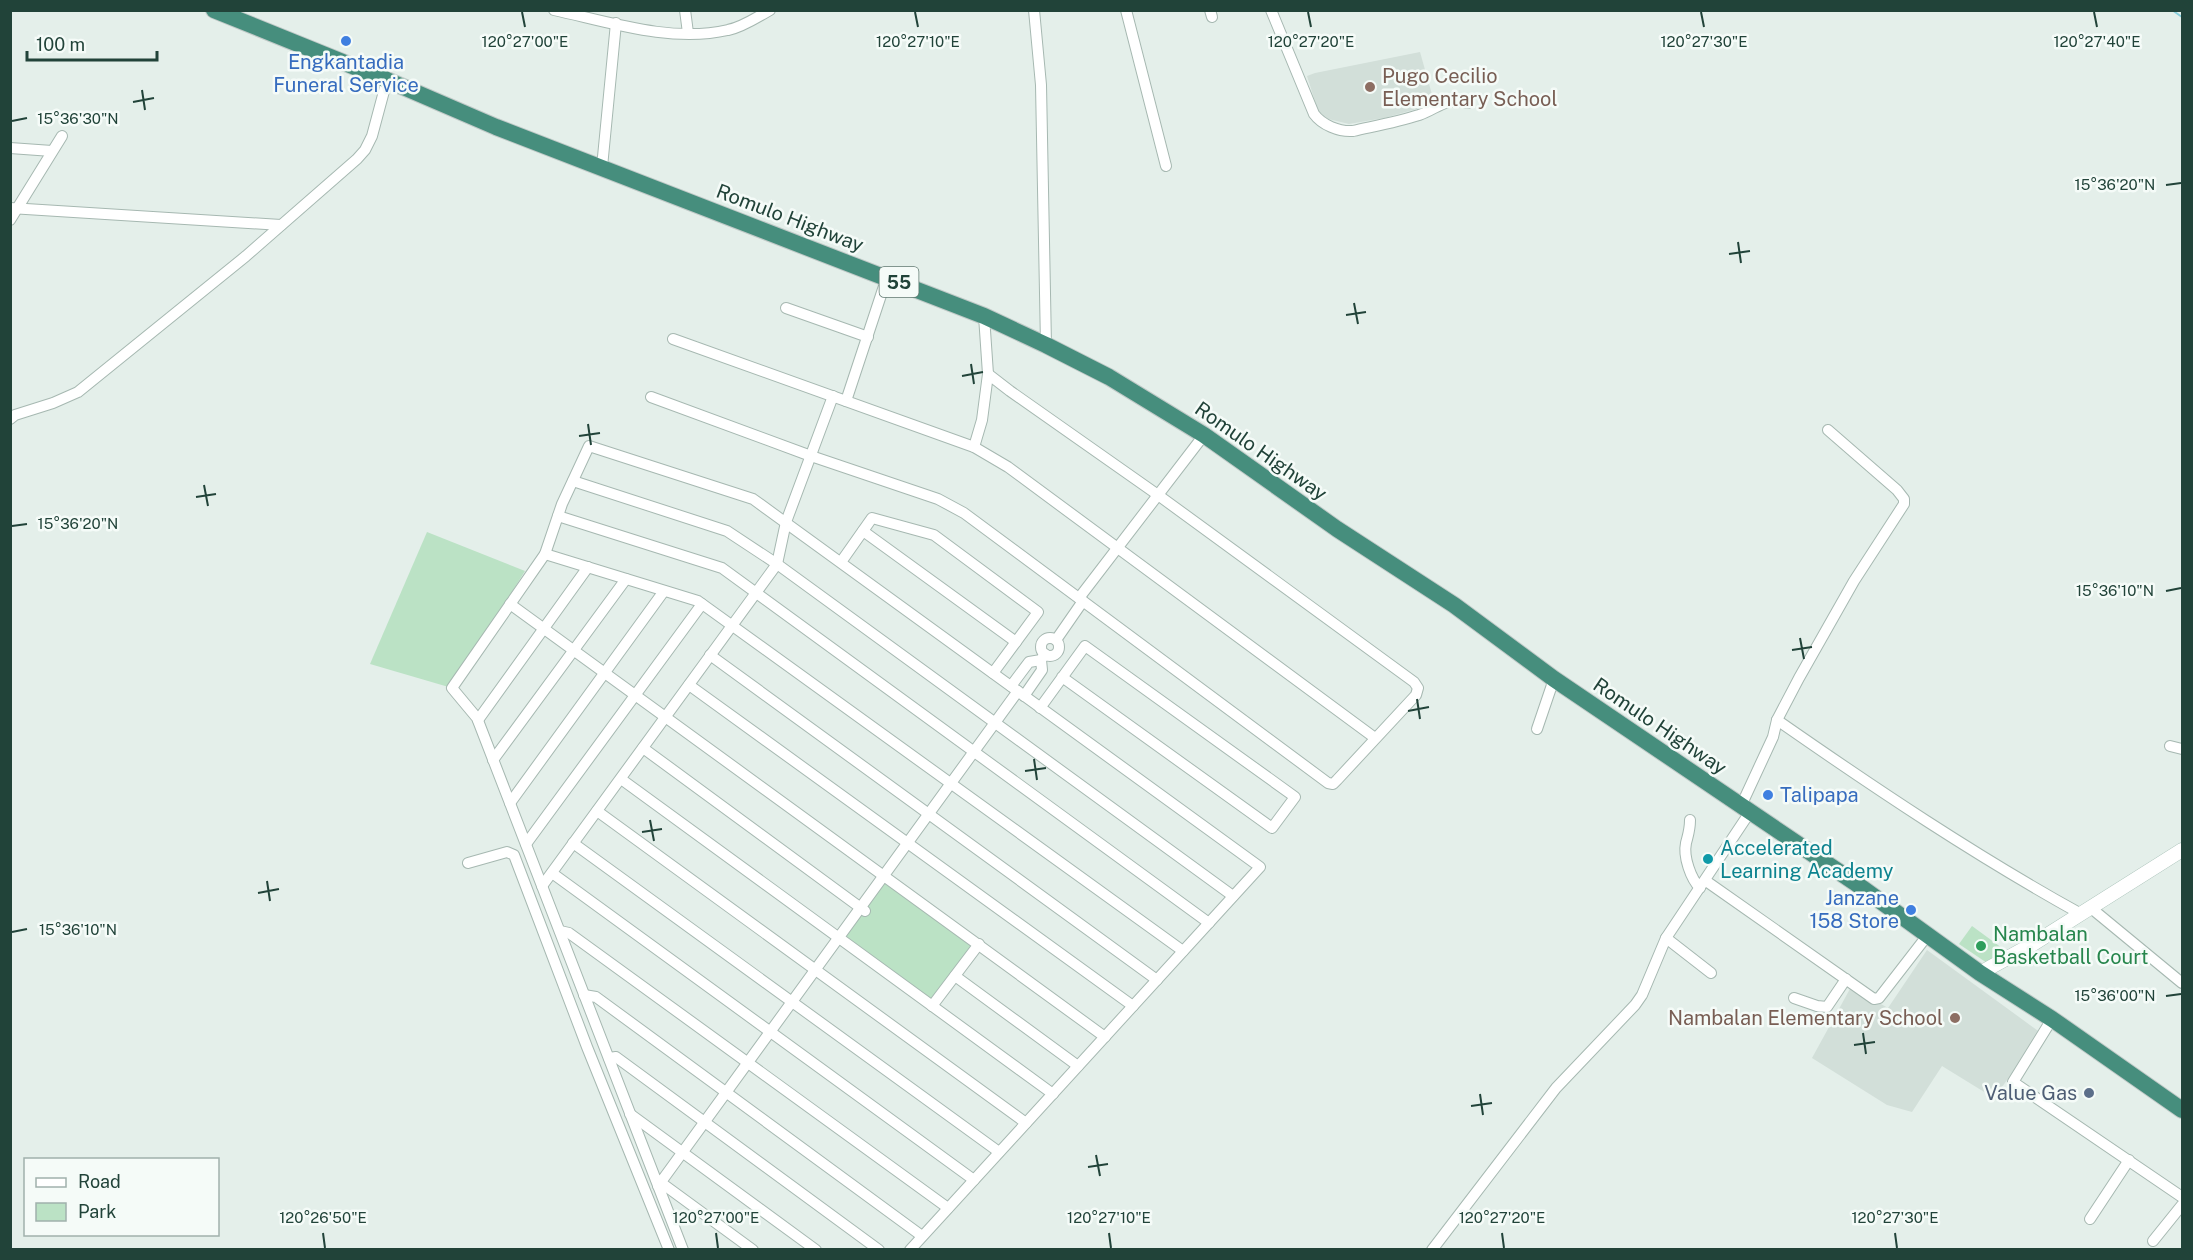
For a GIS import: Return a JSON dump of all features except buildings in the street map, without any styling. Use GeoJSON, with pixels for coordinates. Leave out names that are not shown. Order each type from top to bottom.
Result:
{"type":"FeatureCollection","features":[{"type":"Feature","properties":{"kind":"highway","name":"Romulo Highway"},"geometry":{"type":"LineString","coordinates":[[221,12],[461,113],[984,316],[1109,377],[1204,435],[1336,529],[1454,605],[1554,680],[1869,893],[1980,973],[2052,1019],[2182,1110]]}},
{"type":"Feature","properties":{"kind":"main road"},"geometry":{"type":"LineString","coordinates":[[1980,973],[2086,911],[2182,850]]}},
{"type":"Feature","properties":{"kind":"street"},"geometry":{"type":"LineString","coordinates":[[554,10],[654,30],[688,33],[729,30],[770,10]]}},
{"type":"Feature","properties":{"kind":"street"},"geometry":{"type":"LineString","coordinates":[[685,10],[688,33]]}},
{"type":"Feature","properties":{"kind":"street"},"geometry":{"type":"LineString","coordinates":[[1034,10],[1041,85],[1046,345]]}},
{"type":"Feature","properties":{"kind":"street"},"geometry":{"type":"LineString","coordinates":[[1126,10],[1166,166]]}},
{"type":"Feature","properties":{"kind":"street"},"geometry":{"type":"LineString","coordinates":[[1271,10],[1314,114],[1325,124],[1344,131],[1353,131],[1420,115],[1454,100],[1468,103]]}},
{"type":"Feature","properties":{"kind":"street"},"geometry":{"type":"LineString","coordinates":[[602,167],[616,23]]}},
{"type":"Feature","properties":{"kind":"street"},"geometry":{"type":"LineString","coordinates":[[10,418],[66,399],[78,392],[336,178],[365,150],[372,136],[387,80]]}},
{"type":"Feature","properties":{"kind":"street"},"geometry":{"type":"LineString","coordinates":[[10,220],[14,208],[62,136]]}},
{"type":"Feature","properties":{"kind":"street"},"geometry":{"type":"LineString","coordinates":[[10,148],[52,151]]}},
{"type":"Feature","properties":{"kind":"street"},"geometry":{"type":"LineString","coordinates":[[14,208],[281,225]]}},
{"type":"Feature","properties":{"kind":"street"},"geometry":{"type":"LineString","coordinates":[[846,401],[887,277]]}},
{"type":"Feature","properties":{"kind":"street"},"geometry":{"type":"LineString","coordinates":[[786,308],[868,337]]}},
{"type":"Feature","properties":{"kind":"street"},"geometry":{"type":"LineString","coordinates":[[974,447],[982,420],[988,374],[984,316]]}},
{"type":"Feature","properties":{"kind":"street"},"geometry":{"type":"LineString","coordinates":[[674,339],[974,447],[1008,467],[1376,738]]}},
{"type":"Feature","properties":{"kind":"street"},"geometry":{"type":"LineString","coordinates":[[651,397],[949,504],[1328,783],[1337,780],[1416,695],[1417,685],[1158,495],[988,374]]}},
{"type":"Feature","properties":{"kind":"street"},"geometry":{"type":"LineString","coordinates":[[542,886],[777,564],[786,522],[833,396]]}},
{"type":"Feature","properties":{"kind":"street"},"geometry":{"type":"LineString","coordinates":[[1432,1250],[1556,1089],[1642,995],[1666,938],[1703,884],[1745,809],[1773,737],[1777,720],[1854,580],[1904,504],[1904,499],[1897,490],[1828,430]]}},
{"type":"Feature","properties":{"kind":"street"},"geometry":{"type":"LineString","coordinates":[[1017,691],[1042,670],[1041,646],[1043,641],[1048,638],[1056,640],[1118,548],[1204,435]]}},
{"type":"Feature","properties":{"kind":"street"},"geometry":{"type":"LineString","coordinates":[[683,1250],[478,720],[452,688],[545,554],[558,516],[588,446],[746,496],[786,522],[1260,867],[910,1250]]}},
{"type":"Feature","properties":{"kind":"street"},"geometry":{"type":"LineString","coordinates":[[573,481],[727,531],[777,564],[1233,896]]}},
{"type":"Feature","properties":{"kind":"street"},"geometry":{"type":"LineString","coordinates":[[558,516],[722,568],[1209,923]]}},
{"type":"Feature","properties":{"kind":"street"},"geometry":{"type":"LineString","coordinates":[[841,562],[872,518],[934,535],[1038,612],[993,673]]}},
{"type":"Feature","properties":{"kind":"street"},"geometry":{"type":"LineString","coordinates":[[863,531],[1016,642]]}},
{"type":"Feature","properties":{"kind":"street"},"geometry":{"type":"LineString","coordinates":[[545,554],[702,604],[733,624],[1183,951]]}},
{"type":"Feature","properties":{"kind":"street"},"geometry":{"type":"LineString","coordinates":[[478,720],[588,567]]}},
{"type":"Feature","properties":{"kind":"street"},"geometry":{"type":"LineString","coordinates":[[493,760],[626,579]]}},
{"type":"Feature","properties":{"kind":"street"},"geometry":{"type":"LineString","coordinates":[[510,803],[664,591]]}},
{"type":"Feature","properties":{"kind":"street"},"geometry":{"type":"LineString","coordinates":[[510,604],[1105,1036]]}},
{"type":"Feature","properties":{"kind":"street"},"geometry":{"type":"LineString","coordinates":[[526,844],[702,604]]}},
{"type":"Feature","properties":{"kind":"street"},"geometry":{"type":"LineString","coordinates":[[1040,708],[1062,677],[1085,646],[1294,797],[1272,828],[1062,677]]}},
{"type":"Feature","properties":{"kind":"street"},"geometry":{"type":"LineString","coordinates":[[710,655],[1157,980]]}},
{"type":"Feature","properties":{"kind":"street"},"geometry":{"type":"LineString","coordinates":[[658,1183],[815,970],[863,909],[884,875],[1017,691],[1029,662],[1043,657]]}},
{"type":"Feature","properties":{"kind":"street"},"geometry":{"type":"LineString","coordinates":[[1538,729],[1554,680]]}},
{"type":"Feature","properties":{"kind":"street"},"geometry":{"type":"LineString","coordinates":[[689,685],[1133,1006]]}},
{"type":"Feature","properties":{"kind":"street"},"geometry":{"type":"LineString","coordinates":[[1777,720],[1863,780],[2015,877],[2086,911],[2182,983]]}},
{"type":"Feature","properties":{"kind":"street"},"geometry":{"type":"LineString","coordinates":[[2170,746],[2182,749]]}},
{"type":"Feature","properties":{"kind":"street"},"geometry":{"type":"LineString","coordinates":[[643,748],[863,909]]}},
{"type":"Feature","properties":{"kind":"street"},"geometry":{"type":"LineString","coordinates":[[621,778],[1053,1094]]}},
{"type":"Feature","properties":{"kind":"street"},"geometry":{"type":"LineString","coordinates":[[597,811],[1026,1123]]}},
{"type":"Feature","properties":{"kind":"street"},"geometry":{"type":"LineString","coordinates":[[1690,820],[1690,831],[1685,849],[1690,872],[1703,884],[1874,999],[1879,998],[1927,936]]}},
{"type":"Feature","properties":{"kind":"street"},"geometry":{"type":"LineString","coordinates":[[573,843],[999,1152]]}},
{"type":"Feature","properties":{"kind":"street"},"geometry":{"type":"LineString","coordinates":[[468,863],[507,852],[514,855],[587,1047],[669,1250]]}},
{"type":"Feature","properties":{"kind":"street"},"geometry":{"type":"LineString","coordinates":[[552,873],[974,1180]]}},
{"type":"Feature","properties":{"kind":"street"},"geometry":{"type":"LineString","coordinates":[[560,931],[569,933],[948,1208]]}},
{"type":"Feature","properties":{"kind":"street"},"geometry":{"type":"LineString","coordinates":[[1666,938],[1711,973]]}},
{"type":"Feature","properties":{"kind":"street"},"geometry":{"type":"LineString","coordinates":[[932,1006],[979,944]]}},
{"type":"Feature","properties":{"kind":"street"},"geometry":{"type":"LineString","coordinates":[[955,976],[1078,1066]]}},
{"type":"Feature","properties":{"kind":"street"},"geometry":{"type":"LineString","coordinates":[[1794,998],[1823,1008],[1827,1007],[1846,980]]}},
{"type":"Feature","properties":{"kind":"street"},"geometry":{"type":"LineString","coordinates":[[584,995],[596,997],[922,1236]]}},
{"type":"Feature","properties":{"kind":"street"},"geometry":{"type":"LineString","coordinates":[[2052,1019],[2013,1082],[2182,1197]]}},
{"type":"Feature","properties":{"kind":"street"},"geometry":{"type":"LineString","coordinates":[[609,1058],[616,1057],[879,1250]]}},
{"type":"Feature","properties":{"kind":"street"},"geometry":{"type":"LineString","coordinates":[[630,1114],[816,1250]]}},
{"type":"Feature","properties":{"kind":"street"},"geometry":{"type":"LineString","coordinates":[[2090,1220],[2130,1160]]}},
{"type":"Feature","properties":{"kind":"street"},"geometry":{"type":"LineString","coordinates":[[658,1183],[753,1250]]}},
{"type":"Feature","properties":{"kind":"street"},"geometry":{"type":"LineString","coordinates":[[2153,1241],[2182,1205]]}},
{"type":"Feature","properties":{"kind":"shaded area","name":"Pugo Cecilio Elementary School"},"geometry":{"type":"Polygon","coordinates":[[[1420,52],[1433,98],[1431,105],[1384,118],[1349,124],[1320,117],[1307,76],[1420,52]]]}},
{"type":"Feature","properties":{"kind":"shaded area"},"geometry":{"type":"Polygon","coordinates":[[[1927,950],[2041,1033],[1994,1098],[1942,1066],[1912,1112],[1887,1105],[1812,1058],[1851,987],[1888,1008],[1927,950]]]}},
{"type":"Feature","properties":{"kind":"green space"},"geometry":{"type":"Polygon","coordinates":[[[427,532],[525,571],[452,688],[370,664],[427,532]]]}},
{"type":"Feature","properties":{"kind":"green space"},"geometry":{"type":"Polygon","coordinates":[[[884,881],[974,946],[932,1002],[844,937],[884,881]]]}},
{"type":"Feature","properties":{"kind":"green space","name":"Nambalan Basketball Court"},"geometry":{"type":"Polygon","coordinates":[[[1972,926],[2002,948],[1990,965],[1959,944],[1972,926]]]}},
{"type":"Feature","properties":{"kind":"waterway"},"geometry":{"type":"LineString","coordinates":[[2172,10],[2182,17]]}},
{"type":"Feature","properties":{"kind":"place","name":"Engkantadia Funeral Service"},"geometry":{"type":"Point","coordinates":[346,41]}},
{"type":"Feature","properties":{"kind":"place","name":"Pugo Cecilio Elementary School"},"geometry":{"type":"Point","coordinates":[1370,87]}},
{"type":"Feature","properties":{"kind":"place","name":"Talipapa"},"geometry":{"type":"Point","coordinates":[1768,795]}},
{"type":"Feature","properties":{"kind":"place","name":"Accelerated Learning Academy"},"geometry":{"type":"Point","coordinates":[1708,859]}},
{"type":"Feature","properties":{"kind":"place","name":"Janzane 158 Store"},"geometry":{"type":"Point","coordinates":[1911,910]}},
{"type":"Feature","properties":{"kind":"place","name":"Nambalan Basketball Court"},"geometry":{"type":"Point","coordinates":[1981,946]}},
{"type":"Feature","properties":{"kind":"place","name":"Nambalan Elementary School"},"geometry":{"type":"Point","coordinates":[1955,1018]}},
{"type":"Feature","properties":{"kind":"place","name":"Value Gas"},"geometry":{"type":"Point","coordinates":[2089,1093]}}]}
